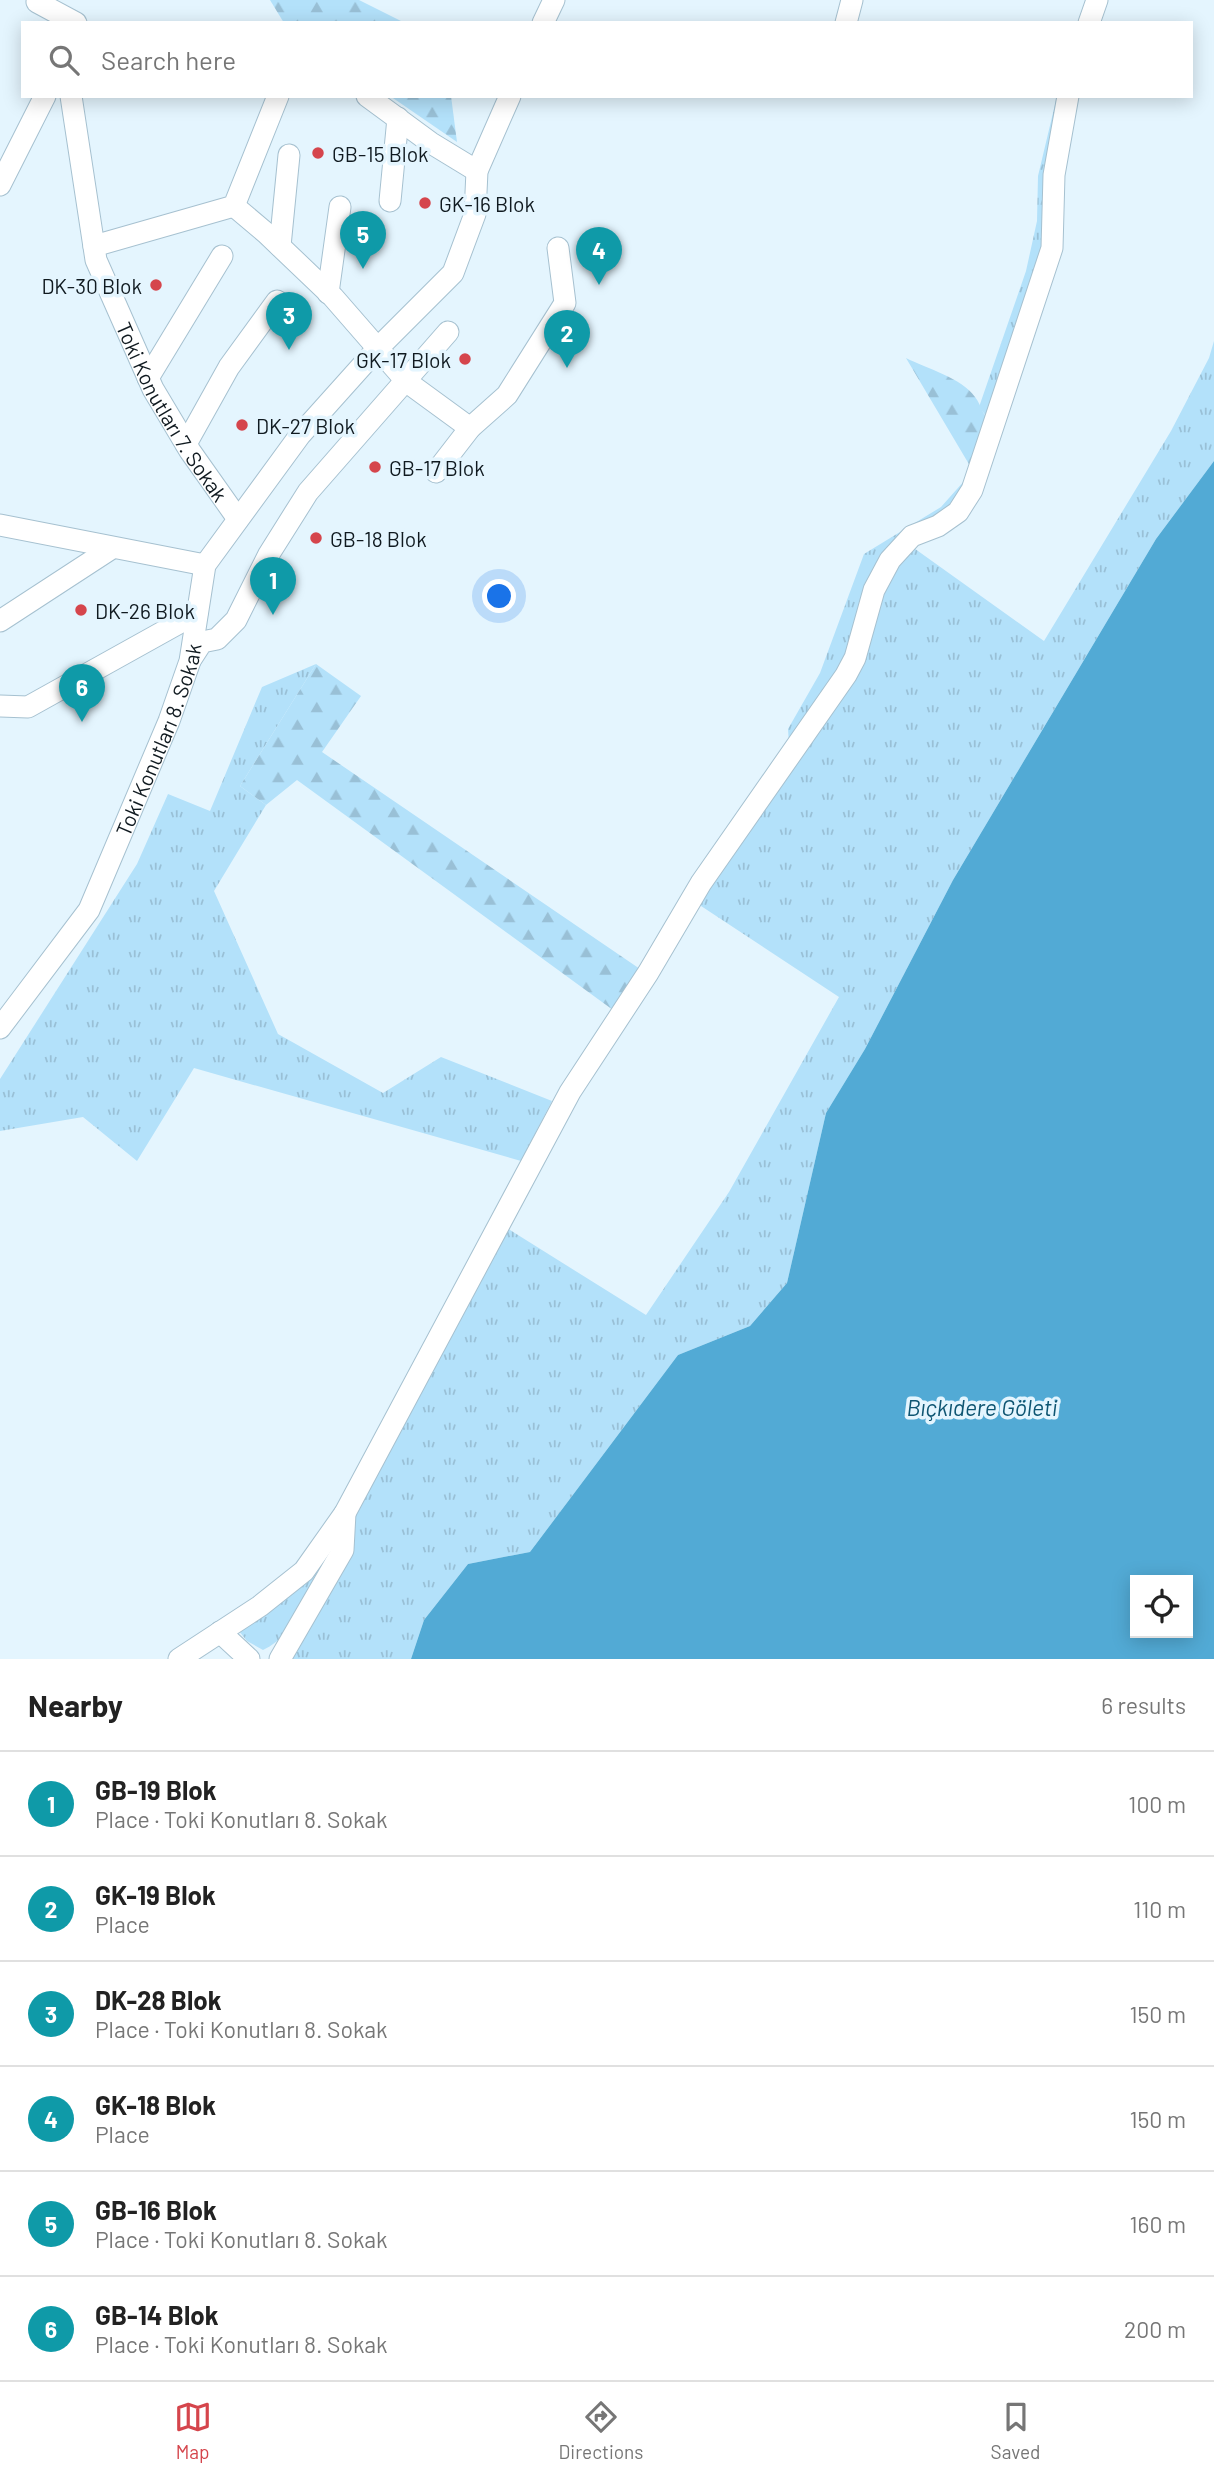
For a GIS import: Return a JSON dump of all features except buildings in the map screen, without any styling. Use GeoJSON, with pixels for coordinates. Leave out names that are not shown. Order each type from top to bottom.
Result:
{"type":"FeatureCollection","features":[{"type":"Feature","properties":{"kind":"street"},"geometry":{"type":"LineString","coordinates":[[545,21],[554,0]]}},
{"type":"Feature","properties":{"kind":"street"},"geometry":{"type":"LineString","coordinates":[[847,21],[852,0]]}},
{"type":"Feature","properties":{"kind":"street"},"geometry":{"type":"LineString","coordinates":[[1090,21],[1097,0]]}},
{"type":"Feature","properties":{"kind":"street"},"geometry":{"type":"LineString","coordinates":[[36,1],[46,21]]}},
{"type":"Feature","properties":{"kind":"street"},"geometry":{"type":"LineString","coordinates":[[36,1],[72,21]]}},
{"type":"Feature","properties":{"kind":"street"},"geometry":{"type":"LineString","coordinates":[[3,172],[45,98]]}},
{"type":"Feature","properties":{"kind":"street","name":"Toki Konutları 7. Sokak"},"geometry":{"type":"LineString","coordinates":[[71,98],[96,260],[148,378],[186,444],[238,519]]}},
{"type":"Feature","properties":{"kind":"street"},"geometry":{"type":"LineString","coordinates":[[234,206],[277,98]]}},
{"type":"Feature","properties":{"kind":"street"},"geometry":{"type":"LineString","coordinates":[[370,98],[432,144],[477,171]]}},
{"type":"Feature","properties":{"kind":"street","name":"Toki Konutları 8. Sokak"},"geometry":{"type":"LineString","coordinates":[[0,1028],[89,910],[170,721],[190,661],[205,565],[300,435],[378,348],[453,273],[475,214],[477,171],[509,98]]}},
{"type":"Feature","properties":{"kind":"street"},"geometry":{"type":"LineString","coordinates":[[179,1659],[304,1570],[345,1513],[570,1092],[648,973],[701,883],[846,675],[879,576],[906,541],[949,519],[965,503],[972,489],[1052,248],[1054,175],[1068,98]]}},
{"type":"Feature","properties":{"kind":"street"},"geometry":{"type":"LineString","coordinates":[[390,201],[398,118]]}},
{"type":"Feature","properties":{"kind":"street"},"geometry":{"type":"LineString","coordinates":[[280,246],[289,155]]}},
{"type":"Feature","properties":{"kind":"street"},"geometry":{"type":"LineString","coordinates":[[94,246],[114,243],[234,206]]}},
{"type":"Feature","properties":{"kind":"street"},"geometry":{"type":"LineString","coordinates":[[234,206],[328,293],[407,382],[470,428]]}},
{"type":"Feature","properties":{"kind":"street"},"geometry":{"type":"LineString","coordinates":[[328,293],[340,207]]}},
{"type":"Feature","properties":{"kind":"street"},"geometry":{"type":"LineString","coordinates":[[436,472],[470,428],[507,395],[565,303],[558,248]]}},
{"type":"Feature","properties":{"kind":"street"},"geometry":{"type":"LineString","coordinates":[[148,378],[222,256]]}},
{"type":"Feature","properties":{"kind":"street"},"geometry":{"type":"LineString","coordinates":[[186,444],[229,367],[277,301]]}},
{"type":"Feature","properties":{"kind":"street"},"geometry":{"type":"LineString","coordinates":[[190,661],[202,642],[217,639],[236,620],[269,554],[308,492],[448,332]]}},
{"type":"Feature","properties":{"kind":"street"},"geometry":{"type":"LineString","coordinates":[[0,541],[9,527],[205,565]]}},
{"type":"Feature","properties":{"kind":"street"},"geometry":{"type":"LineString","coordinates":[[0,621],[112,548]]}},
{"type":"Feature","properties":{"kind":"street"},"geometry":{"type":"LineString","coordinates":[[0,706],[28,707],[197,613]]}},
{"type":"Feature","properties":{"kind":"street"},"geometry":{"type":"LineString","coordinates":[[280,1659],[343,1550],[345,1513]]}},
{"type":"Feature","properties":{"kind":"street"},"geometry":{"type":"LineString","coordinates":[[220,1632],[249,1659]]}},
{"type":"Feature","properties":{"kind":"green space"},"geometry":{"type":"Polygon","coordinates":[[[270,0],[359,0],[401,21],[283,21],[270,0]]]}},
{"type":"Feature","properties":{"kind":"green space"},"geometry":{"type":"Polygon","coordinates":[[[393,98],[451,98],[457,142],[393,98]]]}},
{"type":"Feature","properties":{"kind":"green space"},"geometry":{"type":"Polygon","coordinates":[[[1057,98],[1062,98],[1049,224],[990,421],[979,407],[1026,271],[1037,221],[1038,176],[1057,98]]]}},
{"type":"Feature","properties":{"kind":"green space"},"geometry":{"type":"Polygon","coordinates":[[[1214,341],[1214,461],[1156,539],[953,880],[865,1049],[826,1113],[787,1283],[750,1326],[678,1355],[530,1552],[468,1564],[424,1620],[411,1659],[290,1659],[351,1521],[505,1227],[646,1315],[729,1192],[839,997],[698,904],[786,767],[892,571],[911,546],[1044,641],[1171,431],[1209,358],[1214,341]]]}},
{"type":"Feature","properties":{"kind":"green space"},"geometry":{"type":"Polygon","coordinates":[[[906,358],[962,384],[975,397],[990,421],[973,471],[906,358]]]}},
{"type":"Feature","properties":{"kind":"green space"},"geometry":{"type":"Polygon","coordinates":[[[973,471],[949,510],[904,536],[850,652],[789,744],[788,729],[820,673],[864,554],[941,507],[973,471]]]}},
{"type":"Feature","properties":{"kind":"green space"},"geometry":{"type":"Polygon","coordinates":[[[316,664],[240,786],[266,805],[214,891],[278,1034],[383,1093],[441,1057],[552,1101],[521,1161],[194,1068],[137,1161],[83,1117],[0,1131],[0,1079],[137,864],[168,794],[210,811],[262,687],[316,664]]]}},
{"type":"Feature","properties":{"kind":"green space"},"geometry":{"type":"Polygon","coordinates":[[[316,664],[361,696],[322,752],[640,969],[613,1010],[297,780],[266,805],[240,786],[316,664]]]}},
{"type":"Feature","properties":{"kind":"green space"},"geometry":{"type":"Polygon","coordinates":[[[336,1545],[307,1604],[287,1631],[263,1650],[247,1641],[239,1631],[268,1613],[292,1593],[336,1545]]]}},
{"type":"Feature","properties":{"kind":"water","name":"Bıçkıdere Göleti"},"geometry":{"type":"Polygon","coordinates":[[[1214,461],[1214,1659],[411,1659],[424,1620],[468,1564],[530,1552],[678,1355],[750,1326],[787,1283],[826,1113],[865,1049],[953,880],[1156,539],[1214,461]]]}},
{"type":"Feature","properties":{"kind":"place","name":"GB-15 Blok"},"geometry":{"type":"Point","coordinates":[318,153]}},
{"type":"Feature","properties":{"kind":"place","name":"GK-16 Blok"},"geometry":{"type":"Point","coordinates":[425,203]}},
{"type":"Feature","properties":{"kind":"place","name":"GB-16 Blok"},"geometry":{"type":"Point","coordinates":[363,269]}},
{"type":"Feature","properties":{"kind":"place","name":"DK-30 Blok"},"geometry":{"type":"Point","coordinates":[156,285]}},
{"type":"Feature","properties":{"kind":"place","name":"GK-18 Blok"},"geometry":{"type":"Point","coordinates":[599,285]}},
{"type":"Feature","properties":{"kind":"place","name":"DK-28 Blok"},"geometry":{"type":"Point","coordinates":[289,350]}},
{"type":"Feature","properties":{"kind":"place","name":"GK-17 Blok"},"geometry":{"type":"Point","coordinates":[465,359]}},
{"type":"Feature","properties":{"kind":"place","name":"GK-19 Blok"},"geometry":{"type":"Point","coordinates":[567,368]}},
{"type":"Feature","properties":{"kind":"place","name":"DK-27 Blok"},"geometry":{"type":"Point","coordinates":[242,425]}},
{"type":"Feature","properties":{"kind":"place","name":"GB-17 Blok"},"geometry":{"type":"Point","coordinates":[375,467]}},
{"type":"Feature","properties":{"kind":"place","name":"GB-18 Blok"},"geometry":{"type":"Point","coordinates":[316,538]}},
{"type":"Feature","properties":{"kind":"place","name":"DK-26 Blok"},"geometry":{"type":"Point","coordinates":[81,610]}},
{"type":"Feature","properties":{"kind":"place","name":"GB-19 Blok"},"geometry":{"type":"Point","coordinates":[273,615]}},
{"type":"Feature","properties":{"kind":"place","name":"GB-14 Blok"},"geometry":{"type":"Point","coordinates":[82,722]}}]}
